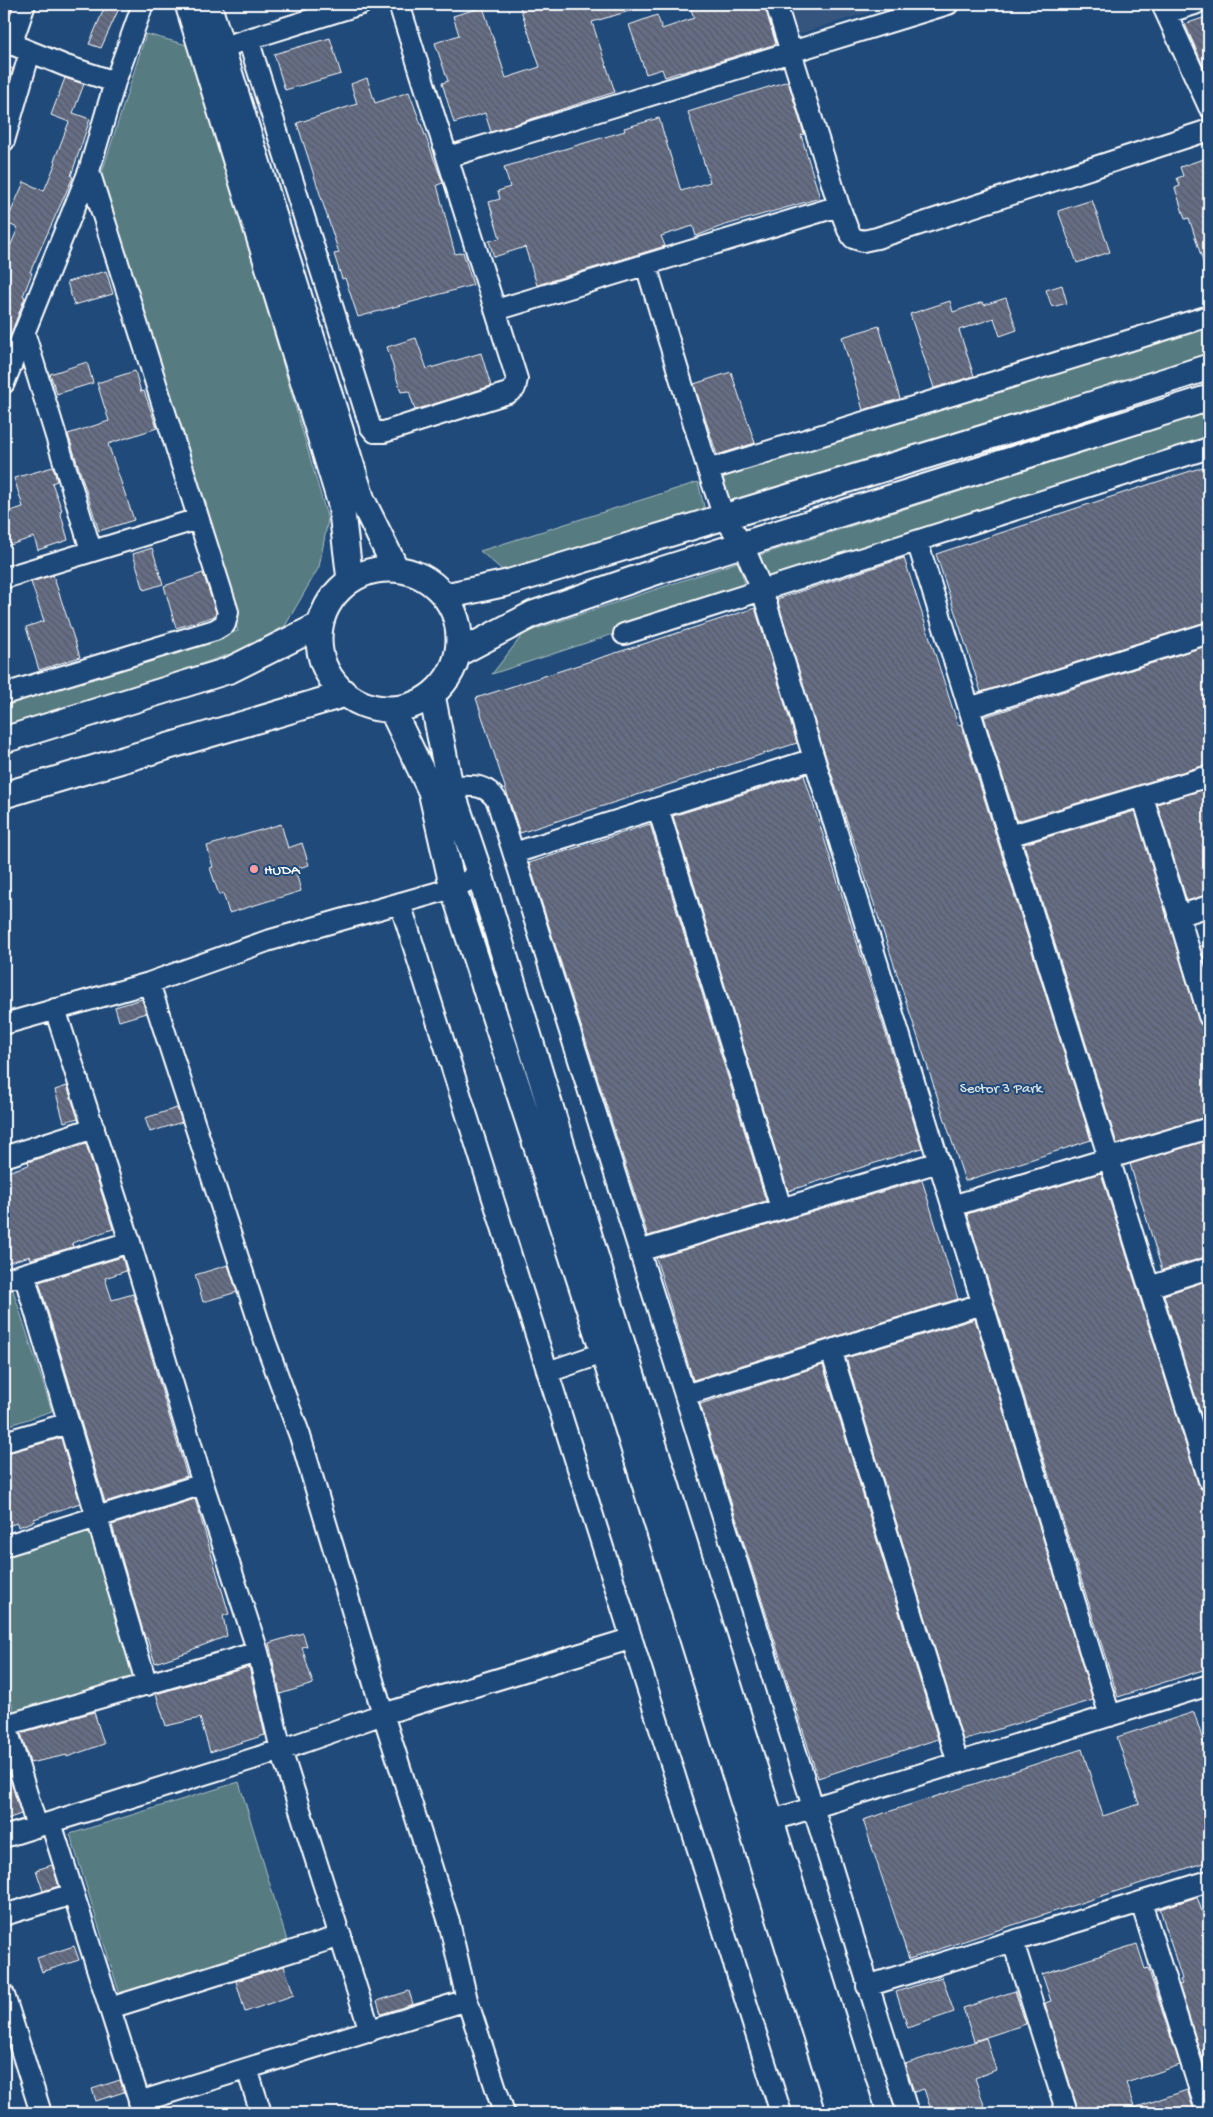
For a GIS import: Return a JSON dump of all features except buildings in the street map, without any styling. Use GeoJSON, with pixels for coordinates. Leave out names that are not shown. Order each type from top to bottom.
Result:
{"type":"FeatureCollection","features":[{"type":"Feature","properties":{"kind":"street"},"geometry":{"type":"LineString","coordinates":[[4,141],[15,46],[25,4]]}},
{"type":"Feature","properties":{"kind":"street"},"geometry":{"type":"LineString","coordinates":[[4,383],[89,171],[142,4]]}},
{"type":"Feature","properties":{"kind":"street"},"geometry":{"type":"LineString","coordinates":[[188,4],[212,51],[362,500],[396,568]]}},
{"type":"Feature","properties":{"kind":"street"},"geometry":{"type":"LineString","coordinates":[[208,4],[212,51],[341,504],[350,580]]}},
{"type":"Feature","properties":{"kind":"street"},"geometry":{"type":"LineString","coordinates":[[212,51],[361,4]]}},
{"type":"Feature","properties":{"kind":"street"},"geometry":{"type":"LineString","coordinates":[[248,40],[370,426],[375,432],[384,432],[508,394],[516,388],[517,379],[399,4]]}},
{"type":"Feature","properties":{"kind":"street"},"geometry":{"type":"LineString","coordinates":[[776,4],[839,206],[853,238],[863,241],[1209,130]]}},
{"type":"Feature","properties":{"kind":"street"},"geometry":{"type":"LineString","coordinates":[[1195,4],[1164,8],[1209,107]]}},
{"type":"Feature","properties":{"kind":"street"},"geometry":{"type":"LineString","coordinates":[[448,158],[942,5]]}},
{"type":"Feature","properties":{"kind":"street"},"geometry":{"type":"LineString","coordinates":[[15,46],[116,82]]}},
{"type":"Feature","properties":{"kind":"street"},"geometry":{"type":"LineString","coordinates":[[4,694],[216,630],[225,624],[228,612],[89,171]]}},
{"type":"Feature","properties":{"kind":"street"},"geometry":{"type":"LineString","coordinates":[[496,310],[839,206]]}},
{"type":"Feature","properties":{"kind":"street"},"geometry":{"type":"LineString","coordinates":[[646,265],[724,517],[743,545],[762,590],[1110,1716]]}},
{"type":"Feature","properties":{"kind":"street"},"geometry":{"type":"LineString","coordinates":[[708,470],[1209,316]]}},
{"type":"Feature","properties":{"kind":"street"},"geometry":{"type":"LineString","coordinates":[[24,332],[92,550]]}},
{"type":"Feature","properties":{"kind":"street"},"geometry":{"type":"LineString","coordinates":[[446,596],[507,583],[1056,416],[1209,367]]}},
{"type":"Feature","properties":{"kind":"street"},"geometry":{"type":"LineString","coordinates":[[459,653],[533,614],[661,570],[1209,398]]}},
{"type":"Feature","properties":{"kind":"street"},"geometry":{"type":"LineString","coordinates":[[624,634],[1209,448]]}},
{"type":"Feature","properties":{"kind":"street"},"geometry":{"type":"LineString","coordinates":[[4,578],[198,519]]}},
{"type":"Feature","properties":{"kind":"street"},"geometry":{"type":"LineString","coordinates":[[917,541],[1209,1480]]}},
{"type":"Feature","properties":{"kind":"street"},"geometry":{"type":"LineString","coordinates":[[396,568],[415,573],[432,582],[446,596],[455,613],[458,626],[459,653],[449,676],[432,695],[413,706],[392,710],[375,708],[359,703],[345,694],[332,680],[322,663],[319,644],[320,625],[326,608],[336,592],[350,580],[372,571],[396,568]]}},
{"type":"Feature","properties":{"kind":"street"},"geometry":{"type":"LineString","coordinates":[[4,740],[230,670],[320,625]]}},
{"type":"Feature","properties":{"kind":"street"},"geometry":{"type":"LineString","coordinates":[[969,708],[1209,633]]}},
{"type":"Feature","properties":{"kind":"street"},"geometry":{"type":"LineString","coordinates":[[4,795],[345,694]]}},
{"type":"Feature","properties":{"kind":"street"},"geometry":{"type":"LineString","coordinates":[[432,695],[450,786],[480,875],[761,1824],[840,2113]]}},
{"type":"Feature","properties":{"kind":"street"},"geometry":{"type":"LineString","coordinates":[[392,710],[431,791],[453,888],[603,1353],[761,1824],[862,2113]]}},
{"type":"Feature","properties":{"kind":"street"},"geometry":{"type":"LineString","coordinates":[[514,853],[814,759]]}},
{"type":"Feature","properties":{"kind":"street"},"geometry":{"type":"LineString","coordinates":[[1009,836],[1209,776]]}},
{"type":"Feature","properties":{"kind":"street"},"geometry":{"type":"LineString","coordinates":[[450,786],[484,787],[492,792],[497,801],[685,1394],[908,2113]]}},
{"type":"Feature","properties":{"kind":"street"},"geometry":{"type":"LineString","coordinates":[[1143,797],[1209,1016]]}},
{"type":"Feature","properties":{"kind":"street"},"geometry":{"type":"LineString","coordinates":[[658,808],[781,1208]]}},
{"type":"Feature","properties":{"kind":"street"},"geometry":{"type":"LineString","coordinates":[[4,1024],[149,983],[267,941],[453,888],[480,875]]}},
{"type":"Feature","properties":{"kind":"street"},"geometry":{"type":"LineString","coordinates":[[400,903],[630,1639],[686,1808],[781,2113]]}},
{"type":"Feature","properties":{"kind":"street"},"geometry":{"type":"LineString","coordinates":[[1178,916],[1209,906]]}},
{"type":"Feature","properties":{"kind":"street"},"geometry":{"type":"LineString","coordinates":[[149,983],[265,1341],[300,1436],[383,1714],[449,1922],[467,2000],[504,2113]]}},
{"type":"Feature","properties":{"kind":"street"},"geometry":{"type":"LineString","coordinates":[[55,1010],[130,1242],[203,1484],[258,1652],[281,1750],[370,2031]]}},
{"type":"Feature","properties":{"kind":"street"},"geometry":{"type":"LineString","coordinates":[[4,1157],[94,1128]]}},
{"type":"Feature","properties":{"kind":"street"},"geometry":{"type":"LineString","coordinates":[[952,1206],[1209,1128]]}},
{"type":"Feature","properties":{"kind":"street"},"geometry":{"type":"LineString","coordinates":[[639,1252],[939,1162]]}},
{"type":"Feature","properties":{"kind":"street"},"geometry":{"type":"LineString","coordinates":[[4,1280],[130,1242]]}},
{"type":"Feature","properties":{"kind":"street"},"geometry":{"type":"LineString","coordinates":[[1149,1286],[1209,1268]]}},
{"type":"Feature","properties":{"kind":"street"},"geometry":{"type":"LineString","coordinates":[[24,1274],[147,1685]]}},
{"type":"Feature","properties":{"kind":"street"},"geometry":{"type":"LineString","coordinates":[[685,1394],[982,1304]]}},
{"type":"Feature","properties":{"kind":"street"},"geometry":{"type":"LineString","coordinates":[[832,1350],[958,1763]]}},
{"type":"Feature","properties":{"kind":"street"},"geometry":{"type":"LineString","coordinates":[[548,1372],[603,1353]]}},
{"type":"Feature","properties":{"kind":"street"},"geometry":{"type":"LineString","coordinates":[[4,1442],[69,1423]]}},
{"type":"Feature","properties":{"kind":"street"},"geometry":{"type":"LineString","coordinates":[[4,1546],[203,1484]]}},
{"type":"Feature","properties":{"kind":"street"},"geometry":{"type":"LineString","coordinates":[[4,1837],[281,1750],[383,1714],[630,1639]]}},
{"type":"Feature","properties":{"kind":"street"},"geometry":{"type":"LineString","coordinates":[[258,1652],[147,1685],[5,1722],[44,1825],[73,1894],[141,2108],[248,2069],[467,2000]]}},
{"type":"Feature","properties":{"kind":"street"},"geometry":{"type":"LineString","coordinates":[[761,1824],[1110,1716],[1207,1692]]}},
{"type":"Feature","properties":{"kind":"street"},"geometry":{"type":"LineString","coordinates":[[868,1986],[1209,1881]]}},
{"type":"Feature","properties":{"kind":"street"},"geometry":{"type":"LineString","coordinates":[[4,1915],[73,1894]]}},
{"type":"Feature","properties":{"kind":"street"},"geometry":{"type":"LineString","coordinates":[[1141,1902],[1208,2113]]}},
{"type":"Feature","properties":{"kind":"street"},"geometry":{"type":"LineString","coordinates":[[110,2008],[341,1936]]}},
{"type":"Feature","properties":{"kind":"street"},"geometry":{"type":"LineString","coordinates":[[1013,1942],[1067,2113]]}},
{"type":"Feature","properties":{"kind":"street"},"geometry":{"type":"LineString","coordinates":[[4,1995],[41,2113]]}},
{"type":"Feature","properties":{"kind":"street"},"geometry":{"type":"LineString","coordinates":[[248,2069],[261,2113]]}},
{"type":"Feature","properties":{"kind":"shaded area"},"geometry":{"type":"Polygon","coordinates":[[[789,4],[895,4],[799,34],[789,4]]]}},
{"type":"Feature","properties":{"kind":"green space"},"geometry":{"type":"Polygon","coordinates":[[[146,34],[191,46],[328,520],[319,567],[285,626],[242,650],[139,685],[4,727],[4,703],[238,631],[100,179],[146,34]]]}},
{"type":"Feature","properties":{"kind":"green space"},"geometry":{"type":"Polygon","coordinates":[[[1209,324],[1209,357],[732,508],[723,477],[1209,324]]]}},
{"type":"Feature","properties":{"kind":"green space"},"geometry":{"type":"Polygon","coordinates":[[[1209,412],[1209,441],[769,582],[760,555],[1209,412]]]}},
{"type":"Feature","properties":{"kind":"green space"},"geometry":{"type":"Polygon","coordinates":[[[698,482],[706,515],[508,575],[480,551],[698,482]]]}},
{"type":"Feature","properties":{"kind":"green space"},"geometry":{"type":"Polygon","coordinates":[[[738,562],[747,590],[492,674],[524,633],[738,562]]]}},
{"type":"Feature","properties":{"kind":"green space"},"geometry":{"type":"Polygon","coordinates":[[[13,1290],[52,1411],[4,1427],[4,1293],[13,1290]]]}},
{"type":"Feature","properties":{"kind":"green space"},"geometry":{"type":"Polygon","coordinates":[[[88,1529],[133,1676],[14,1712],[4,1676],[4,1554],[88,1529]]]}},
{"type":"Feature","properties":{"kind":"green space"},"geometry":{"type":"Polygon","coordinates":[[[239,1782],[288,1944],[120,1995],[70,1834],[239,1782]]]}},
{"type":"Feature","properties":{"kind":"place","name":"HUDA"},"geometry":{"type":"Point","coordinates":[254,869]}},
{"type":"Feature","properties":{"kind":"park label","name":"Sector 3 Park"},"geometry":{"type":"Point","coordinates":[1001,1087]}}]}
